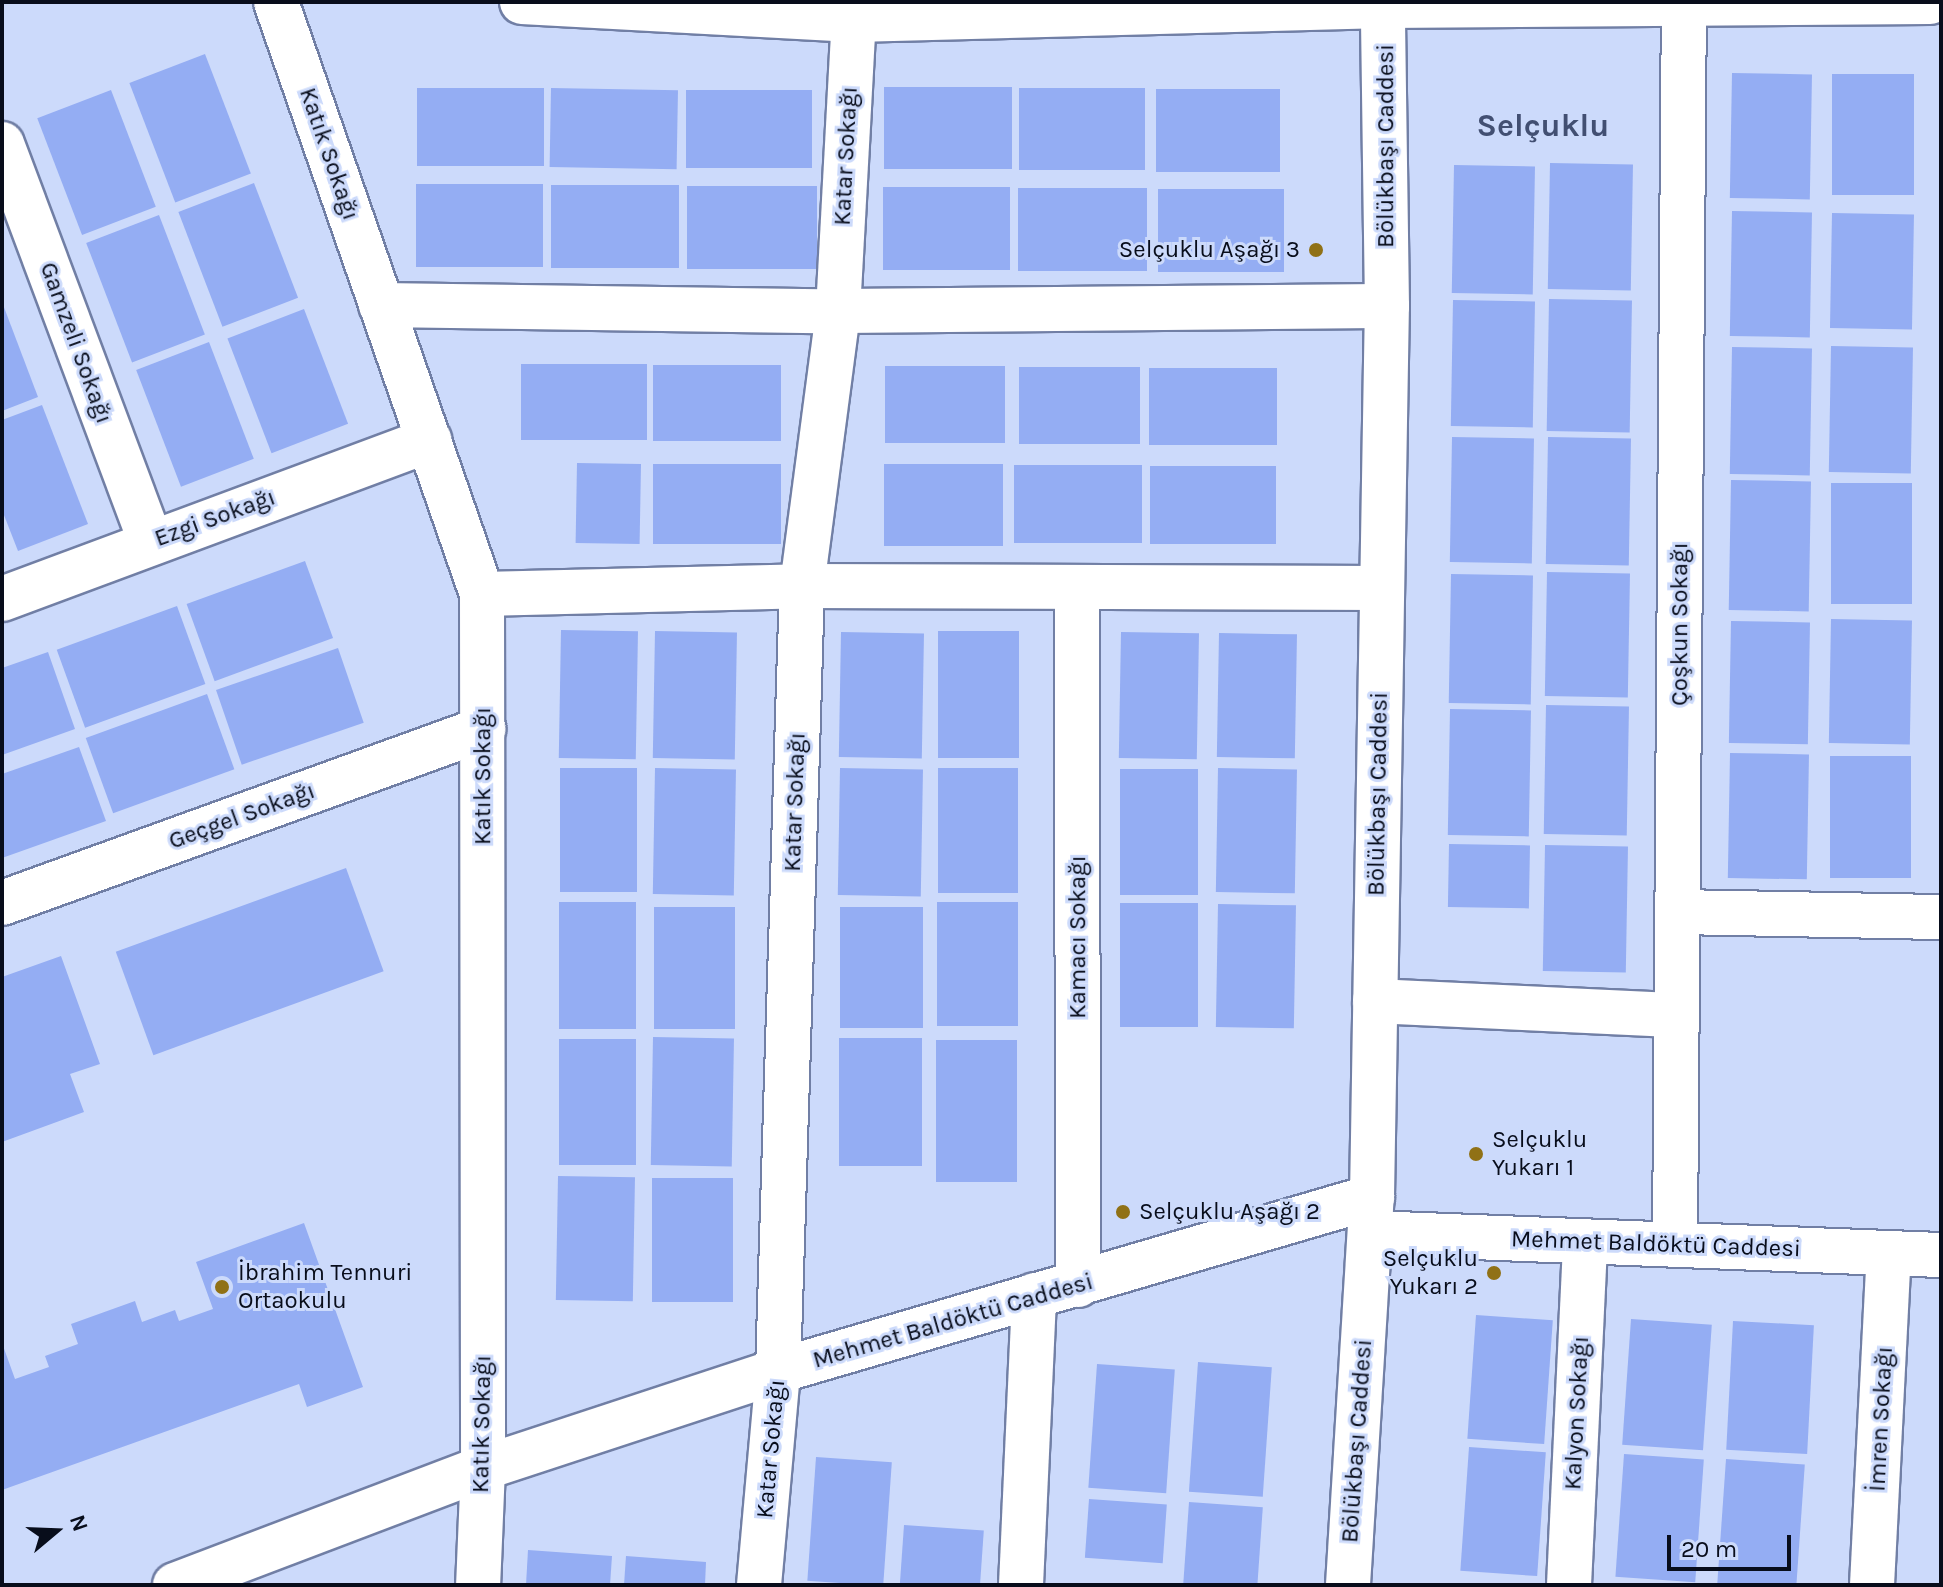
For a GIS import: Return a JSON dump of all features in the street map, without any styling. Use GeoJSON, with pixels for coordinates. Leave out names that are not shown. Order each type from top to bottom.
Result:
{"type":"FeatureCollection","features":[{"type":"Feature","properties":{"kind":"street","name":"Katık Sokağı"},"geometry":{"type":"LineString","coordinates":[[276,2],[482,594],[483,1468],[478,1585]]}},
{"type":"Feature","properties":{"kind":"street"},"geometry":{"type":"LineString","coordinates":[[522,2],[694,7],[854,20],[1384,4],[1930,2]]}},
{"type":"Feature","properties":{"kind":"street","name":"Çoşkun Sokağı"},"geometry":{"type":"LineString","coordinates":[[1675,1245],[1685,3]]}},
{"type":"Feature","properties":{"kind":"street","name":"Bölükbaşı Caddesi"},"geometry":{"type":"LineString","coordinates":[[1348,1585],[1371,1215],[1387,306],[1384,4]]}},
{"type":"Feature","properties":{"kind":"street","name":"Katar Sokağı"},"geometry":{"type":"LineString","coordinates":[[759,1585],[778,1371],[802,586],[838,311],[854,20]]}},
{"type":"Feature","properties":{"kind":"street","name":"Gamzeli Sokağı"},"geometry":{"type":"LineString","coordinates":[[2,144],[151,542]]}},
{"type":"Feature","properties":{"kind":"street"},"geometry":{"type":"LineString","coordinates":[[381,305],[838,311],[1387,306]]}},
{"type":"Feature","properties":{"kind":"street","name":"Ezgi Sokağı"},"geometry":{"type":"LineString","coordinates":[[2,599],[429,440]]}},
{"type":"Feature","properties":{"kind":"street"},"geometry":{"type":"LineString","coordinates":[[482,594],[802,586],[1077,590],[1382,588]]}},
{"type":"Feature","properties":{"kind":"street","name":"Kamacı Sokağı"},"geometry":{"type":"LineString","coordinates":[[1077,590],[1078,1285]]}},
{"type":"Feature","properties":{"kind":"street","name":"Geçgel Sokağı"},"geometry":{"type":"LineString","coordinates":[[2,903],[483,729]]}},
{"type":"Feature","properties":{"kind":"street"},"geometry":{"type":"LineString","coordinates":[[1678,912],[1941,917]]}},
{"type":"Feature","properties":{"kind":"street"},"geometry":{"type":"LineString","coordinates":[[1375,1001],[1677,1015]]}},
{"type":"Feature","properties":{"kind":"street","name":"Mehmet Baldöktü Caddesi"},"geometry":{"type":"LineString","coordinates":[[175,1585],[483,1468],[778,1371],[1034,1295],[1371,1215],[1585,1241],[1941,1255]]}},
{"type":"Feature","properties":{"kind":"street","name":"Kalyon Sokağı"},"geometry":{"type":"LineString","coordinates":[[1569,1585],[1585,1241]]}},
{"type":"Feature","properties":{"kind":"street","name":"İmren Sokağı"},"geometry":{"type":"LineString","coordinates":[[1872,1585],[1889,1253]]}},
{"type":"Feature","properties":{"kind":"street"},"geometry":{"type":"LineString","coordinates":[[1021,1585],[1034,1295]]}},
{"type":"Feature","properties":{"kind":"building"},"geometry":{"type":"Polygon","coordinates":[[[205,54],[251,173],[175,203],[129,83],[205,54]]]}},
{"type":"Feature","properties":{"kind":"building"},"geometry":{"type":"Polygon","coordinates":[[[1732,73],[1812,74],[1810,199],[1730,198],[1732,73]]]}},
{"type":"Feature","properties":{"kind":"building"},"geometry":{"type":"Polygon","coordinates":[[[1832,74],[1914,74],[1914,195],[1832,195],[1832,74]]]}},
{"type":"Feature","properties":{"kind":"building"},"geometry":{"type":"Polygon","coordinates":[[[884,87],[1012,87],[1012,169],[884,169],[884,87]]]}},
{"type":"Feature","properties":{"kind":"building"},"geometry":{"type":"Polygon","coordinates":[[[417,88],[544,88],[544,166],[417,166],[417,88]]]}},
{"type":"Feature","properties":{"kind":"building"},"geometry":{"type":"Polygon","coordinates":[[[551,88],[678,90],[677,169],[550,167],[551,88]]]}},
{"type":"Feature","properties":{"kind":"building"},"geometry":{"type":"Polygon","coordinates":[[[1019,88],[1145,88],[1145,170],[1019,170],[1019,88]]]}},
{"type":"Feature","properties":{"kind":"building"},"geometry":{"type":"Polygon","coordinates":[[[1156,89],[1280,89],[1280,172],[1156,172],[1156,89]]]}},
{"type":"Feature","properties":{"kind":"building"},"geometry":{"type":"Polygon","coordinates":[[[111,90],[156,207],[82,235],[37,118],[111,90]]]}},
{"type":"Feature","properties":{"kind":"building"},"geometry":{"type":"Polygon","coordinates":[[[686,90],[812,90],[812,168],[686,168],[686,90]]]}},
{"type":"Feature","properties":{"kind":"building"},"geometry":{"type":"Polygon","coordinates":[[[1550,163],[1633,164],[1631,290],[1548,289],[1550,163]]]}},
{"type":"Feature","properties":{"kind":"building"},"geometry":{"type":"Polygon","coordinates":[[[1454,165],[1535,166],[1533,294],[1452,293],[1454,165]]]}},
{"type":"Feature","properties":{"kind":"building"},"geometry":{"type":"Polygon","coordinates":[[[254,183],[298,298],[222,327],[178,212],[254,183]]]}},
{"type":"Feature","properties":{"kind":"building"},"geometry":{"type":"Polygon","coordinates":[[[416,184],[543,184],[543,267],[416,267],[416,184]]]}},
{"type":"Feature","properties":{"kind":"building"},"geometry":{"type":"Polygon","coordinates":[[[551,185],[679,185],[679,268],[551,268],[551,185]]]}},
{"type":"Feature","properties":{"kind":"building"},"geometry":{"type":"Polygon","coordinates":[[[687,186],[817,186],[817,269],[687,269],[687,186]]]}},
{"type":"Feature","properties":{"kind":"building"},"geometry":{"type":"Polygon","coordinates":[[[883,187],[1010,187],[1010,270],[883,270],[883,187]]]}},
{"type":"Feature","properties":{"kind":"building"},"geometry":{"type":"Polygon","coordinates":[[[1018,188],[1147,188],[1147,271],[1018,271],[1018,188]]]}},
{"type":"Feature","properties":{"kind":"building"},"geometry":{"type":"Polygon","coordinates":[[[1158,189],[1284,189],[1284,272],[1158,272],[1158,189]]]}},
{"type":"Feature","properties":{"kind":"building"},"geometry":{"type":"Polygon","coordinates":[[[1732,211],[1812,212],[1810,337],[1730,336],[1732,211]]]}},
{"type":"Feature","properties":{"kind":"building"},"geometry":{"type":"Polygon","coordinates":[[[1832,213],[1914,214],[1912,329],[1830,328],[1832,213]]]}},
{"type":"Feature","properties":{"kind":"building"},"geometry":{"type":"Polygon","coordinates":[[[159,215],[205,334],[132,362],[86,243],[159,215]]]}},
{"type":"Feature","properties":{"kind":"building"},"geometry":{"type":"Polygon","coordinates":[[[1549,299],[1632,300],[1630,432],[1547,431],[1549,299]]]}},
{"type":"Feature","properties":{"kind":"building"},"geometry":{"type":"Polygon","coordinates":[[[1453,300],[1535,301],[1533,427],[1451,426],[1453,300]]]}},
{"type":"Feature","properties":{"kind":"building"},"geometry":{"type":"Polygon","coordinates":[[[2,302],[38,397],[2,411],[2,302]]]}},
{"type":"Feature","properties":{"kind":"building"},"geometry":{"type":"Polygon","coordinates":[[[304,309],[348,424],[272,453],[227,338],[304,309]]]}},
{"type":"Feature","properties":{"kind":"building"},"geometry":{"type":"Polygon","coordinates":[[[209,342],[254,459],[181,487],[136,370],[209,342]]]}},
{"type":"Feature","properties":{"kind":"building"},"geometry":{"type":"Polygon","coordinates":[[[1831,346],[1913,347],[1911,473],[1829,472],[1831,346]]]}},
{"type":"Feature","properties":{"kind":"building"},"geometry":{"type":"Polygon","coordinates":[[[1732,347],[1812,348],[1810,475],[1730,474],[1732,347]]]}},
{"type":"Feature","properties":{"kind":"building"},"geometry":{"type":"Polygon","coordinates":[[[521,364],[647,364],[647,440],[521,440],[521,364]]]}},
{"type":"Feature","properties":{"kind":"building"},"geometry":{"type":"Polygon","coordinates":[[[653,365],[781,365],[781,441],[653,441],[653,365]]]}},
{"type":"Feature","properties":{"kind":"building"},"geometry":{"type":"Polygon","coordinates":[[[885,366],[1005,366],[1005,443],[885,443],[885,366]]]}},
{"type":"Feature","properties":{"kind":"building"},"geometry":{"type":"Polygon","coordinates":[[[1019,367],[1140,367],[1140,444],[1019,444],[1019,367]]]}},
{"type":"Feature","properties":{"kind":"building"},"geometry":{"type":"Polygon","coordinates":[[[1149,368],[1277,368],[1277,445],[1149,445],[1149,368]]]}},
{"type":"Feature","properties":{"kind":"building"},"geometry":{"type":"Polygon","coordinates":[[[42,405],[88,524],[18,551],[2,510],[2,420],[42,405]]]}},
{"type":"Feature","properties":{"kind":"building"},"geometry":{"type":"Polygon","coordinates":[[[1452,437],[1534,438],[1532,563],[1450,562],[1452,437]]]}},
{"type":"Feature","properties":{"kind":"building"},"geometry":{"type":"Polygon","coordinates":[[[1548,437],[1631,438],[1629,565],[1546,564],[1548,437]]]}},
{"type":"Feature","properties":{"kind":"building"},"geometry":{"type":"Polygon","coordinates":[[[577,463],[641,464],[640,544],[576,543],[577,463]]]}},
{"type":"Feature","properties":{"kind":"building"},"geometry":{"type":"Polygon","coordinates":[[[653,464],[781,464],[781,544],[653,544],[653,464]]]}},
{"type":"Feature","properties":{"kind":"building"},"geometry":{"type":"Polygon","coordinates":[[[884,464],[1003,464],[1003,546],[884,546],[884,464]]]}},
{"type":"Feature","properties":{"kind":"building"},"geometry":{"type":"Polygon","coordinates":[[[1014,465],[1142,465],[1142,543],[1014,543],[1014,465]]]}},
{"type":"Feature","properties":{"kind":"building"},"geometry":{"type":"Polygon","coordinates":[[[1150,466],[1276,466],[1276,544],[1150,544],[1150,466]]]}},
{"type":"Feature","properties":{"kind":"building"},"geometry":{"type":"Polygon","coordinates":[[[1731,480],[1811,481],[1809,611],[1729,610],[1731,480]]]}},
{"type":"Feature","properties":{"kind":"building"},"geometry":{"type":"Polygon","coordinates":[[[1831,483],[1912,483],[1912,604],[1831,604],[1831,483]]]}},
{"type":"Feature","properties":{"kind":"building"},"geometry":{"type":"Polygon","coordinates":[[[305,561],[333,638],[215,681],[187,604],[305,561]]]}},
{"type":"Feature","properties":{"kind":"building"},"geometry":{"type":"Polygon","coordinates":[[[1547,572],[1630,573],[1628,697],[1545,696],[1547,572]]]}},
{"type":"Feature","properties":{"kind":"building"},"geometry":{"type":"Polygon","coordinates":[[[1451,574],[1533,575],[1531,704],[1449,703],[1451,574]]]}},
{"type":"Feature","properties":{"kind":"building"},"geometry":{"type":"Polygon","coordinates":[[[177,606],[205,684],[85,728],[57,650],[177,606]]]}},
{"type":"Feature","properties":{"kind":"building"},"geometry":{"type":"Polygon","coordinates":[[[1831,619],[1912,620],[1910,744],[1829,743],[1831,619]]]}},
{"type":"Feature","properties":{"kind":"building"},"geometry":{"type":"Polygon","coordinates":[[[1731,621],[1810,622],[1808,744],[1729,743],[1731,621]]]}},
{"type":"Feature","properties":{"kind":"building"},"geometry":{"type":"Polygon","coordinates":[[[561,630],[638,631],[636,759],[559,758],[561,630]]]}},
{"type":"Feature","properties":{"kind":"building"},"geometry":{"type":"Polygon","coordinates":[[[655,631],[737,632],[735,759],[653,758],[655,631]]]}},
{"type":"Feature","properties":{"kind":"building"},"geometry":{"type":"Polygon","coordinates":[[[938,631],[1019,631],[1019,758],[938,758],[938,631]]]}},
{"type":"Feature","properties":{"kind":"building"},"geometry":{"type":"Polygon","coordinates":[[[841,632],[924,633],[922,758],[839,757],[841,632]]]}},
{"type":"Feature","properties":{"kind":"building"},"geometry":{"type":"Polygon","coordinates":[[[1121,632],[1199,633],[1197,759],[1119,758],[1121,632]]]}},
{"type":"Feature","properties":{"kind":"building"},"geometry":{"type":"Polygon","coordinates":[[[1219,633],[1297,634],[1295,758],[1217,757],[1219,633]]]}},
{"type":"Feature","properties":{"kind":"building"},"geometry":{"type":"Polygon","coordinates":[[[338,648],[364,723],[242,765],[216,690],[338,648]]]}},
{"type":"Feature","properties":{"kind":"building"},"geometry":{"type":"Polygon","coordinates":[[[48,652],[75,729],[2,755],[2,668],[48,652]]]}},
{"type":"Feature","properties":{"kind":"building"},"geometry":{"type":"Polygon","coordinates":[[[207,694],[234,769],[113,813],[86,738],[207,694]]]}},
{"type":"Feature","properties":{"kind":"building"},"geometry":{"type":"Polygon","coordinates":[[[1546,705],[1629,706],[1627,835],[1544,834],[1546,705]]]}},
{"type":"Feature","properties":{"kind":"building"},"geometry":{"type":"Polygon","coordinates":[[[1450,709],[1531,710],[1529,836],[1448,835],[1450,709]]]}},
{"type":"Feature","properties":{"kind":"building"},"geometry":{"type":"Polygon","coordinates":[[[79,747],[106,821],[2,858],[2,774],[79,747]]]}},
{"type":"Feature","properties":{"kind":"building"},"geometry":{"type":"Polygon","coordinates":[[[1730,753],[1809,754],[1807,879],[1728,878],[1730,753]]]}},
{"type":"Feature","properties":{"kind":"building"},"geometry":{"type":"Polygon","coordinates":[[[1830,756],[1911,756],[1911,878],[1830,878],[1830,756]]]}},
{"type":"Feature","properties":{"kind":"building"},"geometry":{"type":"Polygon","coordinates":[[[560,768],[637,768],[637,892],[560,892],[560,768]]]}},
{"type":"Feature","properties":{"kind":"building"},"geometry":{"type":"Polygon","coordinates":[[[655,768],[736,769],[734,895],[653,894],[655,768]]]}},
{"type":"Feature","properties":{"kind":"building"},"geometry":{"type":"Polygon","coordinates":[[[840,768],[923,769],[921,896],[838,895],[840,768]]]}},
{"type":"Feature","properties":{"kind":"building"},"geometry":{"type":"Polygon","coordinates":[[[938,768],[1018,768],[1018,893],[938,893],[938,768]]]}},
{"type":"Feature","properties":{"kind":"building"},"geometry":{"type":"Polygon","coordinates":[[[1218,768],[1297,769],[1295,893],[1216,892],[1218,768]]]}},
{"type":"Feature","properties":{"kind":"building"},"geometry":{"type":"Polygon","coordinates":[[[1120,769],[1198,769],[1198,895],[1120,895],[1120,769]]]}},
{"type":"Feature","properties":{"kind":"building"},"geometry":{"type":"Polygon","coordinates":[[[1449,844],[1530,845],[1529,908],[1448,907],[1449,844]]]}},
{"type":"Feature","properties":{"kind":"building"},"geometry":{"type":"Polygon","coordinates":[[[1545,845],[1628,846],[1626,972],[1543,971],[1545,845]]]}},
{"type":"Feature","properties":{"kind":"building"},"geometry":{"type":"Polygon","coordinates":[[[346,868],[384,971],[153,1055],[116,952],[346,868]]]}},
{"type":"Feature","properties":{"kind":"building"},"geometry":{"type":"Polygon","coordinates":[[[559,902],[636,902],[636,1029],[559,1029],[559,902]]]}},
{"type":"Feature","properties":{"kind":"building"},"geometry":{"type":"Polygon","coordinates":[[[937,902],[1018,902],[1018,1026],[937,1026],[937,902]]]}},
{"type":"Feature","properties":{"kind":"building"},"geometry":{"type":"Polygon","coordinates":[[[1120,903],[1198,903],[1198,1027],[1120,1027],[1120,903]]]}},
{"type":"Feature","properties":{"kind":"building"},"geometry":{"type":"Polygon","coordinates":[[[1218,904],[1296,905],[1294,1028],[1216,1027],[1218,904]]]}},
{"type":"Feature","properties":{"kind":"building"},"geometry":{"type":"Polygon","coordinates":[[[654,907],[735,907],[735,1029],[654,1029],[654,907]]]}},
{"type":"Feature","properties":{"kind":"building"},"geometry":{"type":"Polygon","coordinates":[[[840,907],[923,907],[923,1028],[840,1028],[840,907]]]}},
{"type":"Feature","properties":{"kind":"building"},"geometry":{"type":"Polygon","coordinates":[[[61,956],[100,1064],[70,1074],[84,1112],[2,1142],[2,977],[61,956]]]}},
{"type":"Feature","properties":{"kind":"building"},"geometry":{"type":"Polygon","coordinates":[[[653,1037],[734,1038],[732,1166],[651,1165],[653,1037]]]}},
{"type":"Feature","properties":{"kind":"building"},"geometry":{"type":"Polygon","coordinates":[[[839,1038],[922,1038],[922,1166],[839,1166],[839,1038]]]}},
{"type":"Feature","properties":{"kind":"building"},"geometry":{"type":"Polygon","coordinates":[[[559,1039],[636,1039],[636,1165],[559,1165],[559,1039]]]}},
{"type":"Feature","properties":{"kind":"building"},"geometry":{"type":"Polygon","coordinates":[[[936,1040],[1017,1040],[1017,1182],[936,1182],[936,1040]]]}},
{"type":"Feature","properties":{"kind":"building"},"geometry":{"type":"Polygon","coordinates":[[[558,1176],[635,1177],[633,1301],[556,1300],[558,1176]]]}},
{"type":"Feature","properties":{"kind":"building"},"geometry":{"type":"Polygon","coordinates":[[[652,1178],[733,1178],[733,1302],[652,1302],[652,1178]]]}},
{"type":"Feature","properties":{"kind":"building"},"geometry":{"type":"Polygon","coordinates":[[[304,1223],[363,1387],[307,1407],[299,1384],[2,1490],[2,1343],[15,1379],[49,1367],[45,1356],[78,1344],[71,1324],[135,1301],[142,1322],[175,1310],[179,1321],[213,1309],[196,1262],[304,1223]]]}},
{"type":"Feature","properties":{"kind":"building"},"geometry":{"type":"Polygon","coordinates":[[[1476,1315],[1553,1320],[1544,1444],[1467,1439],[1476,1315]]]}},
{"type":"Feature","properties":{"kind":"building"},"geometry":{"type":"Polygon","coordinates":[[[1631,1319],[1712,1325],[1703,1450],[1622,1445],[1631,1319]]]}},
{"type":"Feature","properties":{"kind":"building"},"geometry":{"type":"Polygon","coordinates":[[[1733,1321],[1814,1325],[1807,1454],[1726,1450],[1733,1321]]]}},
{"type":"Feature","properties":{"kind":"building"},"geometry":{"type":"Polygon","coordinates":[[[1198,1362],[1272,1367],[1263,1497],[1189,1492],[1198,1362]]]}},
{"type":"Feature","properties":{"kind":"building"},"geometry":{"type":"Polygon","coordinates":[[[1097,1364],[1175,1369],[1166,1493],[1088,1488],[1097,1364]]]}},
{"type":"Feature","properties":{"kind":"building"},"geometry":{"type":"Polygon","coordinates":[[[1469,1447],[1546,1452],[1537,1576],[1460,1571],[1469,1447]]]}},
{"type":"Feature","properties":{"kind":"building"},"geometry":{"type":"Polygon","coordinates":[[[1624,1454],[1704,1460],[1695,1582],[1615,1577],[1624,1454]]]}},
{"type":"Feature","properties":{"kind":"building"},"geometry":{"type":"Polygon","coordinates":[[[816,1457],[892,1462],[883,1585],[807,1581],[816,1457]]]}},
{"type":"Feature","properties":{"kind":"building"},"geometry":{"type":"Polygon","coordinates":[[[1726,1459],[1805,1465],[1796,1585],[1717,1585],[1726,1459]]]}},
{"type":"Feature","properties":{"kind":"building"},"geometry":{"type":"Polygon","coordinates":[[[1089,1499],[1167,1504],[1163,1563],[1085,1558],[1089,1499]]]}},
{"type":"Feature","properties":{"kind":"building"},"geometry":{"type":"Polygon","coordinates":[[[1189,1502],[1263,1507],[1257,1585],[1183,1585],[1189,1502]]]}},
{"type":"Feature","properties":{"kind":"building"},"geometry":{"type":"Polygon","coordinates":[[[904,1525],[984,1531],[980,1585],[900,1585],[904,1525]]]}},
{"type":"Feature","properties":{"kind":"building"},"geometry":{"type":"Polygon","coordinates":[[[528,1550],[612,1556],[610,1585],[526,1585],[528,1550]]]}},
{"type":"Feature","properties":{"kind":"building"},"geometry":{"type":"Polygon","coordinates":[[[626,1556],[706,1562],[705,1585],[624,1585],[626,1556]]]}},
{"type":"Feature","properties":{"kind":"place","name":"Selçuklu Aşağı 3"},"geometry":{"type":"Point","coordinates":[1316,250]}},
{"type":"Feature","properties":{"kind":"place","name":"Selçuklu Yukarı 1"},"geometry":{"type":"Point","coordinates":[1476,1154]}},
{"type":"Feature","properties":{"kind":"place","name":"Selçuklu Aşağı 2"},"geometry":{"type":"Point","coordinates":[1123,1212]}},
{"type":"Feature","properties":{"kind":"place","name":"Selçuklu Yukarı 2"},"geometry":{"type":"Point","coordinates":[1494,1273]}},
{"type":"Feature","properties":{"kind":"place","name":"İbrahim Tennuri Ortaokulu"},"geometry":{"type":"Point","coordinates":[222,1287]}},
{"type":"Feature","properties":{"kind":"district","name":"Selçuklu"},"geometry":{"type":"Point","coordinates":[1543,126]}}]}
